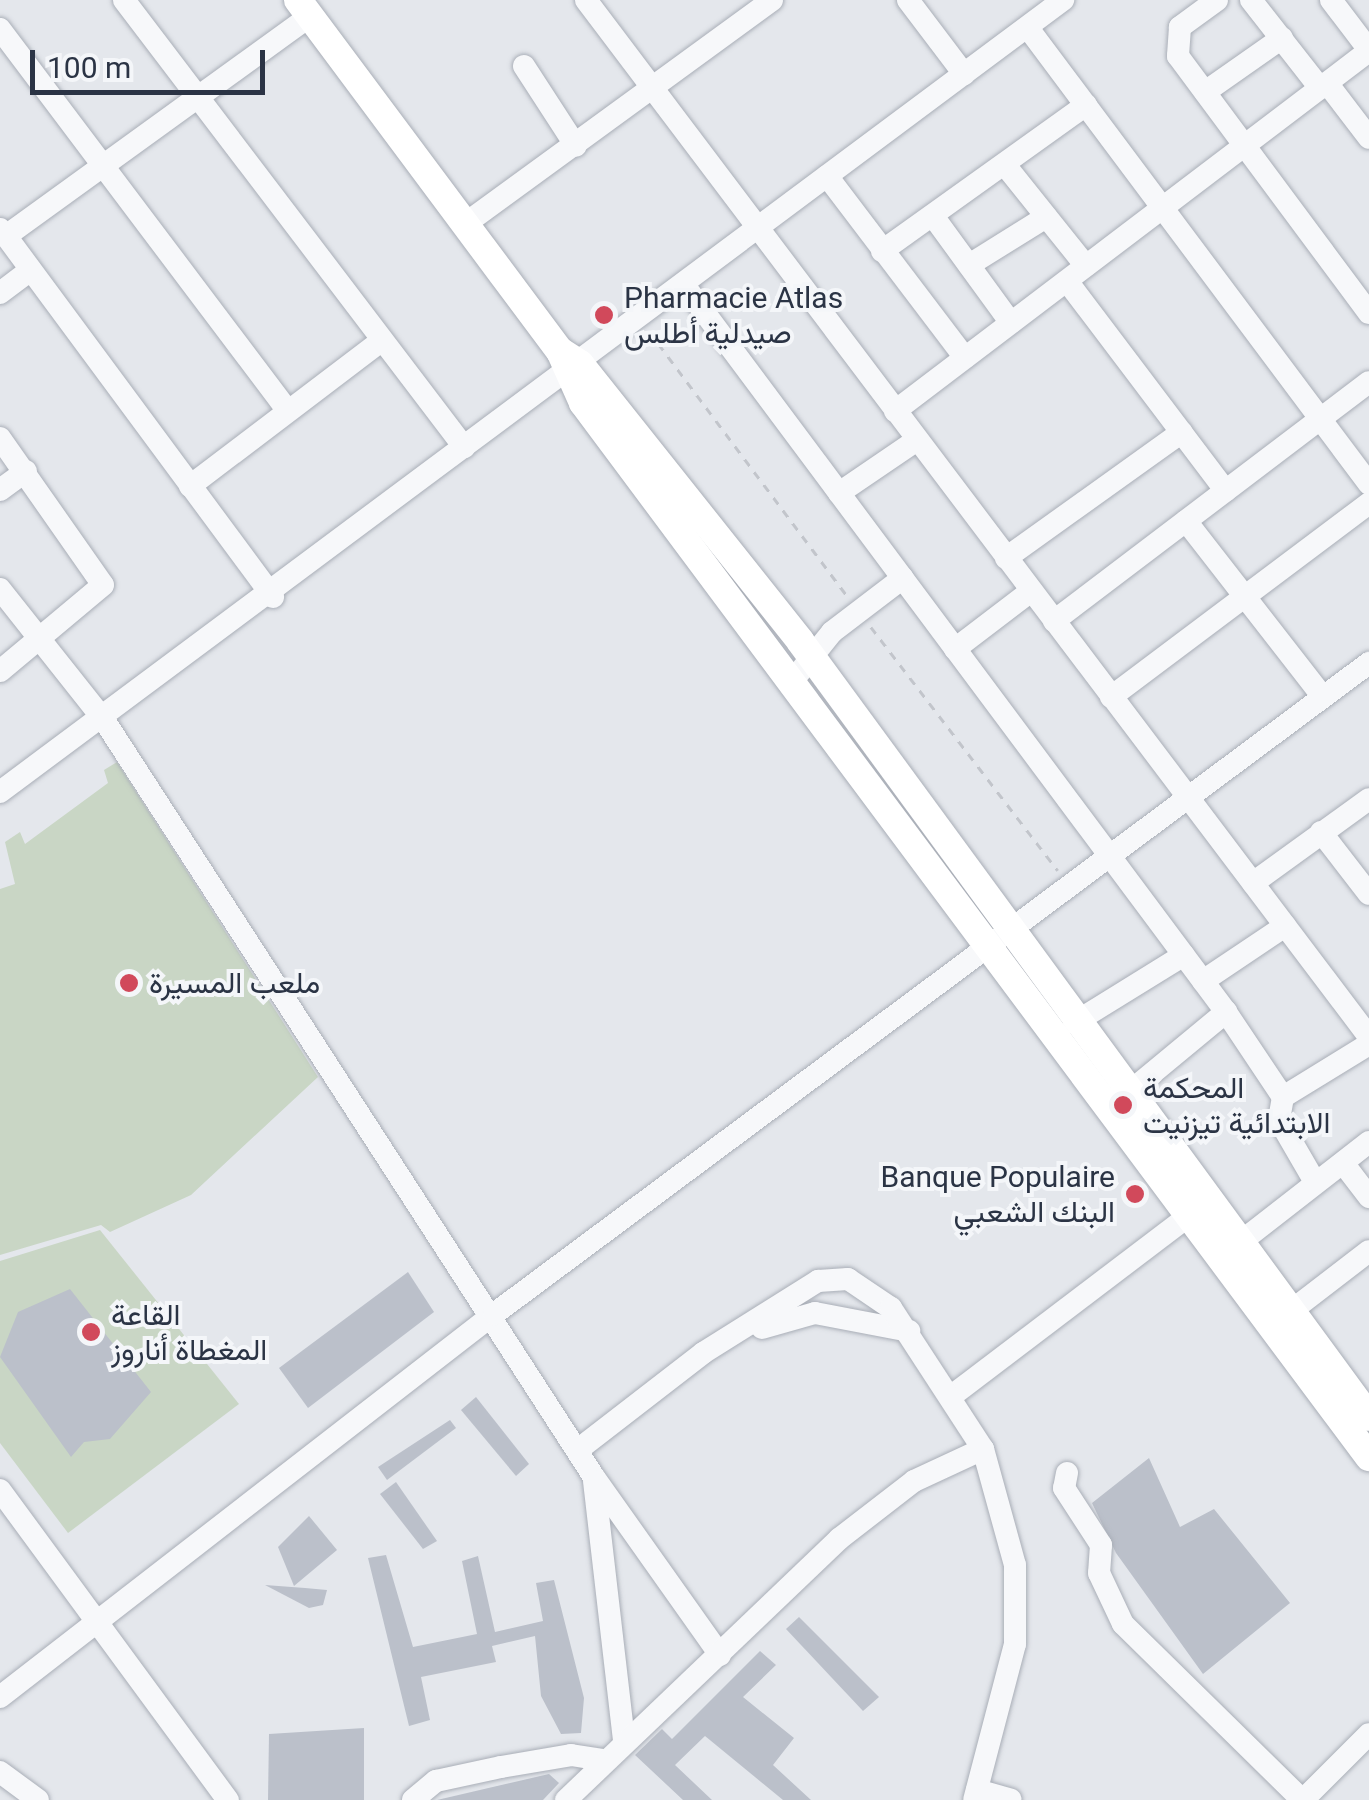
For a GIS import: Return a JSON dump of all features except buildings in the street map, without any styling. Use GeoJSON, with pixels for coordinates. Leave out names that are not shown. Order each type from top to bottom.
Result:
{"type":"FeatureCollection","features":[{"type":"Feature","properties":{"kind":"main road"},"geometry":{"type":"LineString","coordinates":[[304,8],[568,363],[797,660],[996,939],[1197,1209],[1355,1412]]}},
{"type":"Feature","properties":{"kind":"main road"},"geometry":{"type":"LineString","coordinates":[[996,939],[1074,1023],[1127,1094],[1197,1209],[1238,1244],[1290,1311],[1355,1412],[1369,1457]]}},
{"type":"Feature","properties":{"kind":"street"},"geometry":{"type":"LineString","coordinates":[[124,0],[464,447]]}},
{"type":"Feature","properties":{"kind":"street"},"geometry":{"type":"LineString","coordinates":[[586,0],[1369,1040],[1283,1097]]}},
{"type":"Feature","properties":{"kind":"street"},"geometry":{"type":"LineString","coordinates":[[465,224],[772,0]]}},
{"type":"Feature","properties":{"kind":"street"},"geometry":{"type":"LineString","coordinates":[[908,0],[964,74]]}},
{"type":"Feature","properties":{"kind":"street"},"geometry":{"type":"LineString","coordinates":[[0,792],[273,597],[568,363],[684,285],[1063,0]]}},
{"type":"Feature","properties":{"kind":"street"},"geometry":{"type":"LineString","coordinates":[[1251,0],[1369,138]]}},
{"type":"Feature","properties":{"kind":"street"},"geometry":{"type":"LineString","coordinates":[[895,411],[1369,50],[1330,0]]}},
{"type":"Feature","properties":{"kind":"street"},"geometry":{"type":"LineString","coordinates":[[1205,3],[1174,42],[1205,92],[1369,314]]}},
{"type":"Feature","properties":{"kind":"street"},"geometry":{"type":"LineString","coordinates":[[273,597],[3,232],[104,166],[304,8]]}},
{"type":"Feature","properties":{"kind":"street"},"geometry":{"type":"LineString","coordinates":[[1028,28],[1369,484]]}},
{"type":"Feature","properties":{"kind":"street"},"geometry":{"type":"LineString","coordinates":[[0,29],[286,410]]}},
{"type":"Feature","properties":{"kind":"street"},"geometry":{"type":"LineString","coordinates":[[1205,92],[1282,38]]}},
{"type":"Feature","properties":{"kind":"street"},"geometry":{"type":"LineString","coordinates":[[524,66],[576,146]]}},
{"type":"Feature","properties":{"kind":"street"},"geometry":{"type":"LineString","coordinates":[[882,251],[1086,105]]}},
{"type":"Feature","properties":{"kind":"street"},"geometry":{"type":"LineString","coordinates":[[1005,166],[1086,266]]}},
{"type":"Feature","properties":{"kind":"street"},"geometry":{"type":"LineString","coordinates":[[827,176],[965,358]]}},
{"type":"Feature","properties":{"kind":"street"},"geometry":{"type":"LineString","coordinates":[[933,216],[1011,323]]}},
{"type":"Feature","properties":{"kind":"street"},"geometry":{"type":"LineString","coordinates":[[969,265],[1046,217]]}},
{"type":"Feature","properties":{"kind":"street"},"geometry":{"type":"LineString","coordinates":[[0,292],[30,270]]}},
{"type":"Feature","properties":{"kind":"street"},"geometry":{"type":"LineString","coordinates":[[1067,281],[1226,491]]}},
{"type":"Feature","properties":{"kind":"street"},"geometry":{"type":"LineString","coordinates":[[684,285],[1226,1012],[1283,1097],[1279,1120],[1315,1182]]}},
{"type":"Feature","properties":{"kind":"street"},"geometry":{"type":"LineString","coordinates":[[190,486],[382,340]]}},
{"type":"Feature","properties":{"kind":"street"},"geometry":{"type":"LineString","coordinates":[[1054,622],[1369,382]]}},
{"type":"Feature","properties":{"kind":"street"},"geometry":{"type":"LineString","coordinates":[[1006,558],[1182,432]]}},
{"type":"Feature","properties":{"kind":"street"},"geometry":{"type":"LineString","coordinates":[[0,438],[103,585],[0,671]]}},
{"type":"Feature","properties":{"kind":"street"},"geometry":{"type":"LineString","coordinates":[[840,494],[917,440]]}},
{"type":"Feature","properties":{"kind":"street"},"geometry":{"type":"LineString","coordinates":[[0,490],[26,471]]}},
{"type":"Feature","properties":{"kind":"street"},"geometry":{"type":"LineString","coordinates":[[1111,696],[1369,504]]}},
{"type":"Feature","properties":{"kind":"street"},"geometry":{"type":"LineString","coordinates":[[1186,521],[1322,696]]}},
{"type":"Feature","properties":{"kind":"street"},"geometry":{"type":"LineString","coordinates":[[797,660],[902,578]]}},
{"type":"Feature","properties":{"kind":"street"},"geometry":{"type":"LineString","coordinates":[[0,588],[104,720],[494,1314],[594,1478],[720,1655]]}},
{"type":"Feature","properties":{"kind":"street"},"geometry":{"type":"LineString","coordinates":[[956,649],[1031,591]]}},
{"type":"Feature","properties":{"kind":"street"},"geometry":{"type":"LineString","coordinates":[[0,1697],[94,1619],[494,1314],[996,939],[1106,852],[1369,663]]}},
{"type":"Feature","properties":{"kind":"street"},"geometry":{"type":"LineString","coordinates":[[1252,883],[1369,799]]}},
{"type":"Feature","properties":{"kind":"street"},"geometry":{"type":"LineString","coordinates":[[1322,832],[1369,894]]}},
{"type":"Feature","properties":{"kind":"street"},"geometry":{"type":"LineString","coordinates":[[1203,981],[1285,926]]}},
{"type":"Feature","properties":{"kind":"street"},"geometry":{"type":"LineString","coordinates":[[1074,1023],[1184,955]]}},
{"type":"Feature","properties":{"kind":"street"},"geometry":{"type":"LineString","coordinates":[[1127,1094],[1226,1012]]}},
{"type":"Feature","properties":{"kind":"street"},"geometry":{"type":"LineString","coordinates":[[1238,1244],[1369,1142]]}},
{"type":"Feature","properties":{"kind":"street"},"geometry":{"type":"LineString","coordinates":[[1343,1163],[1369,1196]]}},
{"type":"Feature","properties":{"kind":"street"},"geometry":{"type":"LineString","coordinates":[[954,1394],[1197,1209]]}},
{"type":"Feature","properties":{"kind":"street"},"geometry":{"type":"LineString","coordinates":[[1290,1311],[1368,1255]]}},
{"type":"Feature","properties":{"kind":"street"},"geometry":{"type":"LineString","coordinates":[[579,1450],[703,1353],[788,1308],[818,1281],[848,1279],[909,1331],[954,1394],[983,1449],[1018,1588],[1010,1673],[976,1795],[1011,1800]]}},
{"type":"Feature","properties":{"kind":"street"},"geometry":{"type":"LineString","coordinates":[[788,1308],[843,1315],[909,1331]]}},
{"type":"Feature","properties":{"kind":"street"},"geometry":{"type":"LineString","coordinates":[[567,1800],[624,1741],[887,1498],[983,1449]]}},
{"type":"Feature","properties":{"kind":"street"},"geometry":{"type":"LineString","coordinates":[[1067,1473],[1064,1488],[1101,1545],[1099,1573],[1122,1624],[1303,1800],[1369,1734]]}},
{"type":"Feature","properties":{"kind":"street"},"geometry":{"type":"LineString","coordinates":[[594,1478],[624,1741]]}},
{"type":"Feature","properties":{"kind":"street"},"geometry":{"type":"LineString","coordinates":[[0,1490],[228,1800]]}},
{"type":"Feature","properties":{"kind":"street"},"geometry":{"type":"LineString","coordinates":[[413,1800],[436,1781],[501,1766],[571,1755],[604,1760]]}},
{"type":"Feature","properties":{"kind":"street"},"geometry":{"type":"LineString","coordinates":[[0,1772],[38,1800]]}},
{"type":"Feature","properties":{"kind":"green space","name":"ملعب المسيرة"},"geometry":{"type":"Polygon","coordinates":[[[117,762],[318,1077],[191,1195],[110,1232],[101,1225],[0,1255],[0,889],[15,884],[5,842],[20,832],[25,844],[108,783],[104,770],[117,762]]]}},
{"type":"Feature","properties":{"kind":"green space","name":"القاعة المغطاة أناروز"},"geometry":{"type":"Polygon","coordinates":[[[100,1230],[239,1404],[68,1533],[0,1443],[0,1261],[100,1230]]]}},
{"type":"Feature","properties":{"kind":"place","name":"Pharmacie Atlas صيدلية أطلس"},"geometry":{"type":"Point","coordinates":[604,315]}},
{"type":"Feature","properties":{"kind":"place","name":"ملعب المسيرة"},"geometry":{"type":"Point","coordinates":[129,983]}},
{"type":"Feature","properties":{"kind":"place","name":"المحكمة الابتدائية تيزنيت"},"geometry":{"type":"Point","coordinates":[1123,1105]}},
{"type":"Feature","properties":{"kind":"place","name":"Banque Populaire البنك الشعبي"},"geometry":{"type":"Point","coordinates":[1135,1194]}},
{"type":"Feature","properties":{"kind":"place","name":"القاعة المغطاة أناروز"},"geometry":{"type":"Point","coordinates":[91,1332]}}]}
